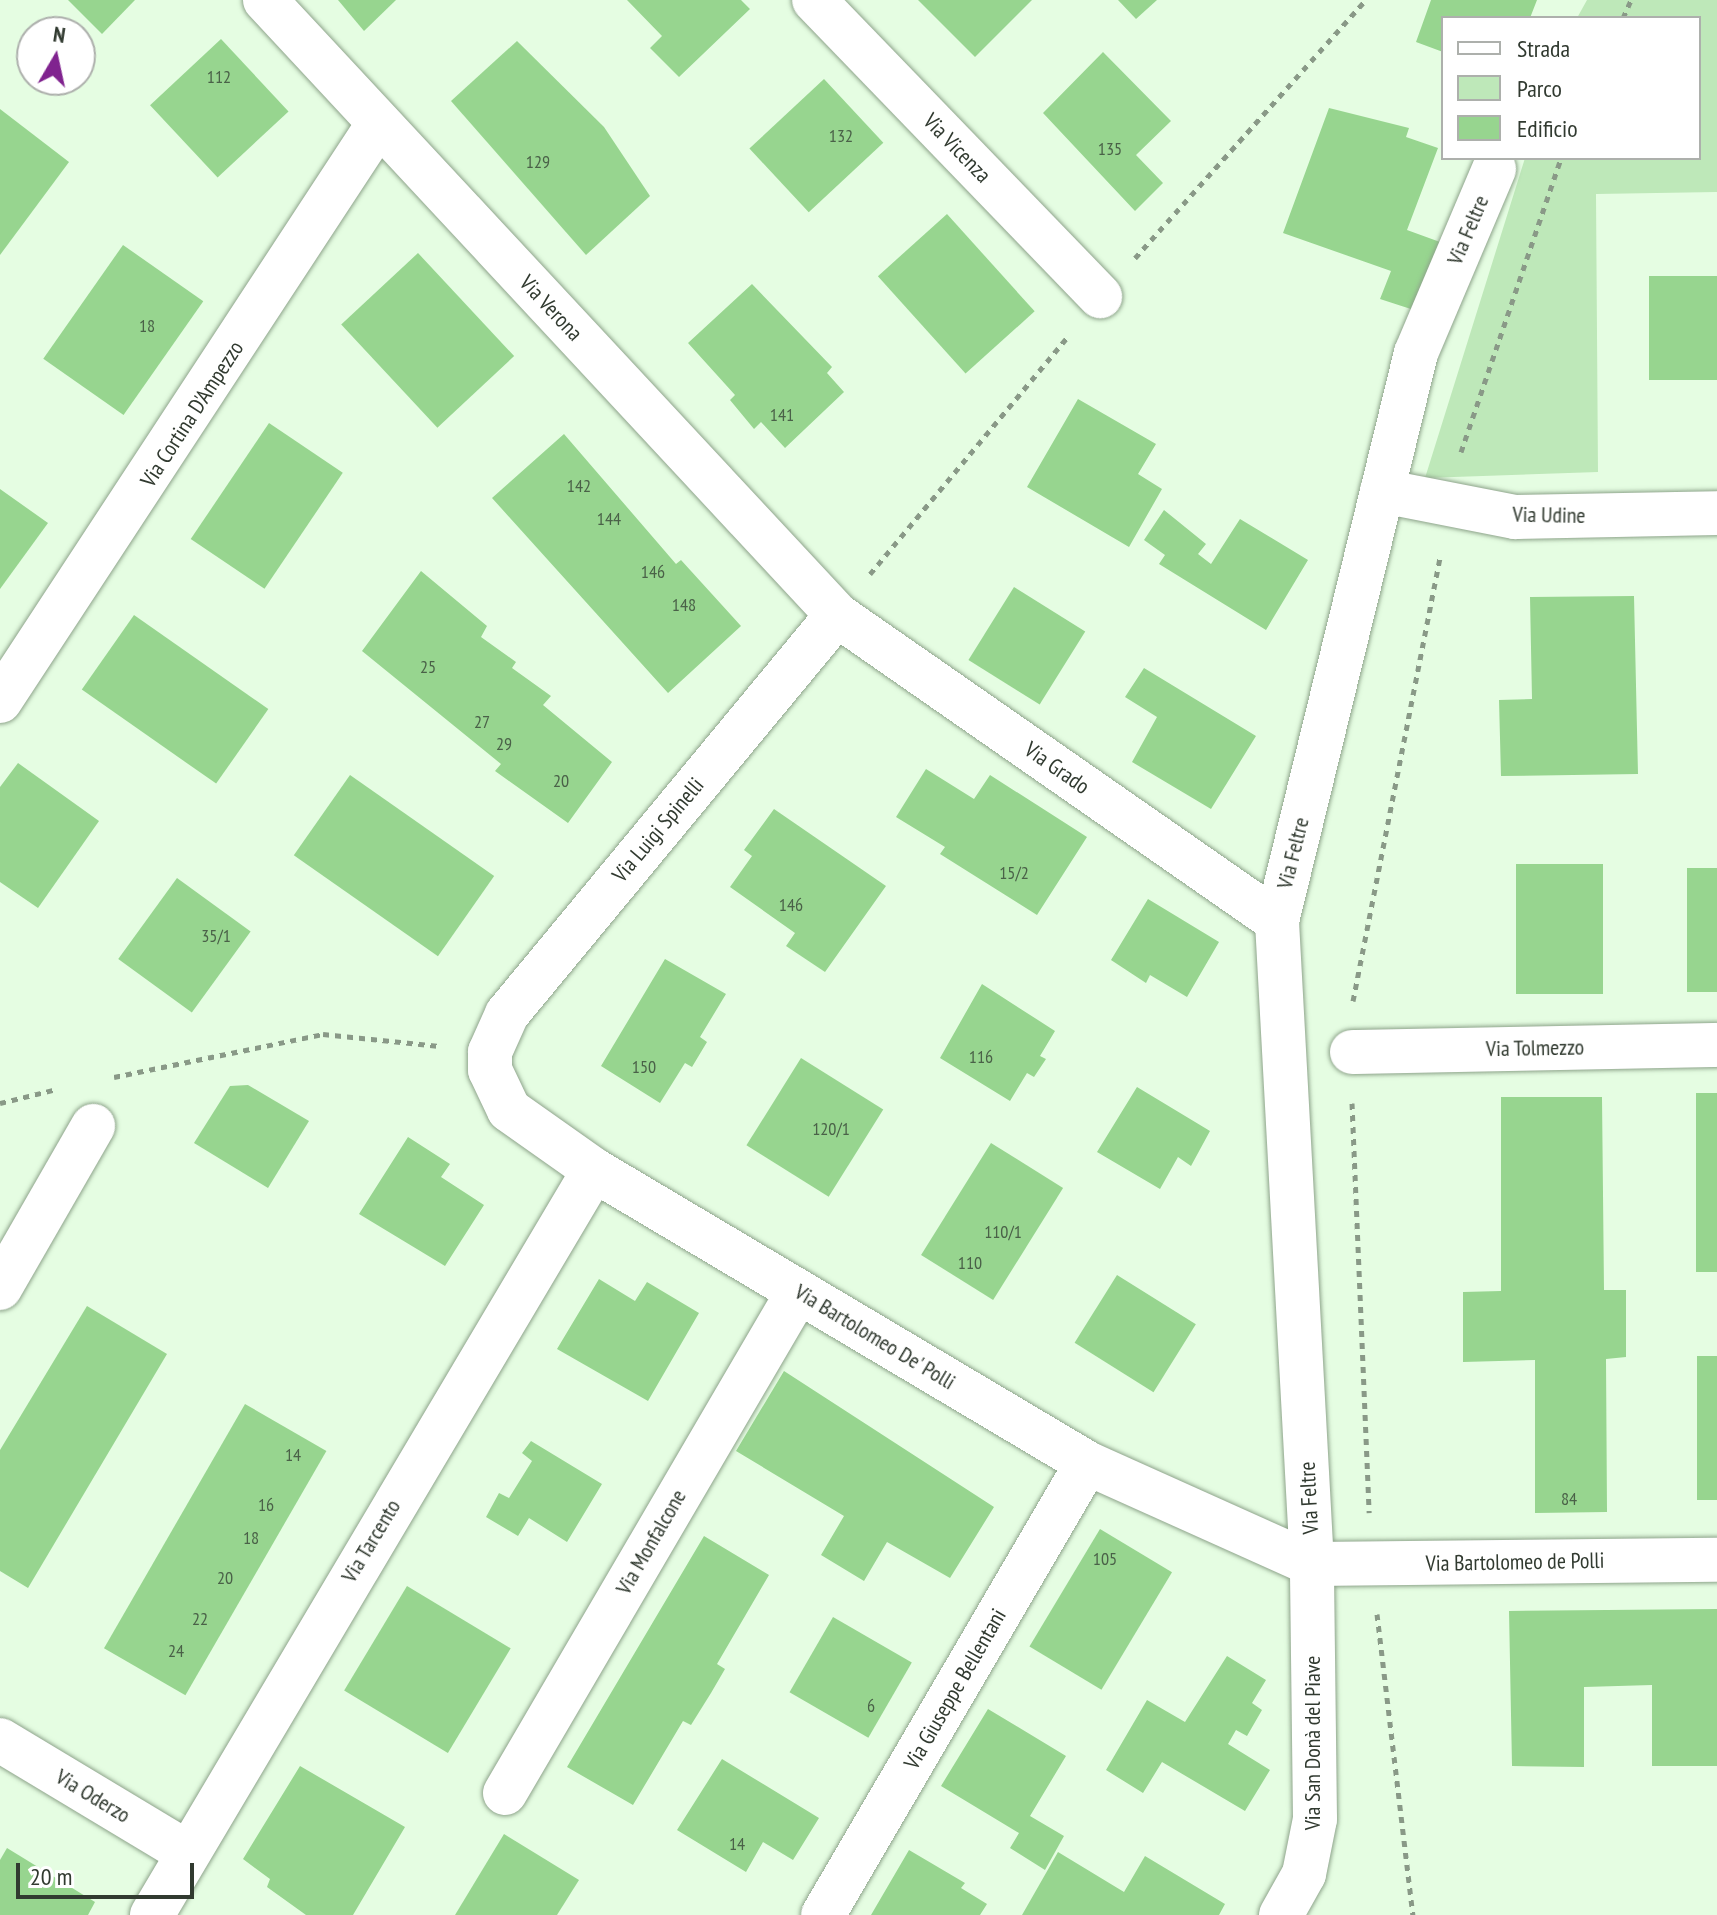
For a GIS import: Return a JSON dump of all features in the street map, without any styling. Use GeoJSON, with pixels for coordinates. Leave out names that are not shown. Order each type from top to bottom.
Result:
{"type":"FeatureCollection","features":[{"type":"Feature","properties":{"kind":"street","name":"Via Verona"},"geometry":{"type":"LineString","coordinates":[[265,0],[837,615]]}},
{"type":"Feature","properties":{"kind":"street","name":"Via Vicenza"},"geometry":{"type":"LineString","coordinates":[[814,0],[1100,296]]}},
{"type":"Feature","properties":{"kind":"street","name":"Via Cortina D'Ampezzo"},"geometry":{"type":"LineString","coordinates":[[0,701],[379,123]]}},
{"type":"Feature","properties":{"kind":"street","name":"Via Feltre"},"geometry":{"type":"LineString","coordinates":[[1312,1564],[1277,921],[1416,353],[1494,169]]}},
{"type":"Feature","properties":{"kind":"street","name":"Via Udine"},"geometry":{"type":"LineString","coordinates":[[1382,491],[1515,517],[1717,513]]}},
{"type":"Feature","properties":{"kind":"street","name":"Via Grado"},"geometry":{"type":"LineString","coordinates":[[837,615],[1277,921]]}},
{"type":"Feature","properties":{"kind":"street","name":"Via Luigi Spinelli"},"geometry":{"type":"LineString","coordinates":[[490,1052],[522,991],[837,615]]}},
{"type":"Feature","properties":{"kind":"street","name":"Via Tolmezzo"},"geometry":{"type":"LineString","coordinates":[[1352,1052],[1717,1045]]}},
{"type":"Feature","properties":{"kind":"street","name":"Via Bartolomeo De' Polli"},"geometry":{"type":"LineString","coordinates":[[490,1052],[495,1089],[509,1110],[594,1170],[1087,1463],[1312,1564]]}},
{"type":"Feature","properties":{"kind":"street"},"geometry":{"type":"LineString","coordinates":[[0,1288],[93,1126]]}},
{"type":"Feature","properties":{"kind":"street","name":"Via Tarcento"},"geometry":{"type":"LineString","coordinates":[[152,1915],[185,1851],[594,1170]]}},
{"type":"Feature","properties":{"kind":"street","name":"Via Monfalcone"},"geometry":{"type":"LineString","coordinates":[[505,1793],[798,1292]]}},
{"type":"Feature","properties":{"kind":"street","name":"Via Giuseppe Bellentani"},"geometry":{"type":"LineString","coordinates":[[823,1915],[1087,1463]]}},
{"type":"Feature","properties":{"kind":"street","name":"Via Bartolomeo de Polli"},"geometry":{"type":"LineString","coordinates":[[1312,1564],[1717,1560]]}},
{"type":"Feature","properties":{"kind":"street","name":"Via San Donà del Piave"},"geometry":{"type":"LineString","coordinates":[[1281,1915],[1304,1874],[1315,1819],[1312,1564]]}},
{"type":"Feature","properties":{"kind":"street","name":"Via Oderzo"},"geometry":{"type":"LineString","coordinates":[[0,1740],[185,1851]]}},
{"type":"Feature","properties":{"kind":"path"},"geometry":{"type":"LineString","coordinates":[[1413,1915],[1371,1564],[1352,1187],[1353,992],[1465,428],[1560,160]]}},
{"type":"Feature","properties":{"kind":"path"},"geometry":{"type":"LineString","coordinates":[[110,1078],[323,1034],[490,1052]]}},
{"type":"Feature","properties":{"kind":"path"},"geometry":{"type":"LineString","coordinates":[[0,1103],[66,1087]]}},
{"type":"Feature","properties":{"kind":"green space"},"geometry":{"type":"Polygon","coordinates":[[[1587,0],[1717,0],[1717,192],[1596,194],[1598,472],[1425,478],[1524,160],[1701,160],[1701,16],[1578,16],[1587,0]]]}},
{"type":"Feature","properties":{"kind":"building"},"geometry":{"type":"Polygon","coordinates":[[[68,0],[135,0],[102,34],[96,28],[96,16],[84,16],[68,0]]]}},
{"type":"Feature","properties":{"kind":"building"},"geometry":{"type":"Polygon","coordinates":[[[338,0],[396,0],[364,31],[338,0]]]}},
{"type":"Feature","properties":{"kind":"building"},"geometry":{"type":"Polygon","coordinates":[[[627,0],[741,0],[750,9],[679,77],[650,48],[662,36],[627,0]]]}},
{"type":"Feature","properties":{"kind":"building"},"geometry":{"type":"Polygon","coordinates":[[[918,0],[1032,0],[975,57],[918,0]]]}},
{"type":"Feature","properties":{"kind":"building"},"geometry":{"type":"Polygon","coordinates":[[[1118,0],[1157,0],[1136,19],[1118,0]]]}},
{"type":"Feature","properties":{"kind":"building"},"geometry":{"type":"Polygon","coordinates":[[[1431,0],[1537,0],[1531,16],[1441,16],[1441,51],[1416,42],[1431,0]]]}},
{"type":"Feature","properties":{"kind":"building"},"geometry":{"type":"Polygon","coordinates":[[[221,39],[289,111],[218,178],[150,105],[221,39]]]}},
{"type":"Feature","properties":{"kind":"building"},"geometry":{"type":"Polygon","coordinates":[[[517,41],[604,127],[650,196],[586,255],[451,101],[517,41]]]}},
{"type":"Feature","properties":{"kind":"building"},"geometry":{"type":"Polygon","coordinates":[[[1103,52],[1171,121],[1136,155],[1163,183],[1135,211],[1043,113],[1103,52]]]}},
{"type":"Feature","properties":{"kind":"building"},"geometry":{"type":"Polygon","coordinates":[[[824,79],[883,143],[809,212],[749,149],[824,79]]]}},
{"type":"Feature","properties":{"kind":"building"},"geometry":{"type":"Polygon","coordinates":[[[1329,108],[1409,128],[1406,137],[1438,148],[1407,230],[1440,242],[1417,311],[1380,299],[1391,271],[1283,233],[1329,108]]]}},
{"type":"Feature","properties":{"kind":"building"},"geometry":{"type":"Polygon","coordinates":[[[0,109],[69,162],[0,255],[0,109]]]}},
{"type":"Feature","properties":{"kind":"building"},"geometry":{"type":"Polygon","coordinates":[[[947,214],[1035,311],[966,374],[878,276],[947,214]]]}},
{"type":"Feature","properties":{"kind":"building"},"geometry":{"type":"Polygon","coordinates":[[[123,245],[203,301],[124,415],[43,359],[123,245]]]}},
{"type":"Feature","properties":{"kind":"building"},"geometry":{"type":"Polygon","coordinates":[[[418,253],[514,356],[437,428],[341,325],[418,253]]]}},
{"type":"Feature","properties":{"kind":"building"},"geometry":{"type":"Polygon","coordinates":[[[1649,276],[1717,276],[1717,380],[1649,380],[1649,276]]]}},
{"type":"Feature","properties":{"kind":"building"},"geometry":{"type":"Polygon","coordinates":[[[752,284],[832,367],[827,373],[844,392],[785,448],[761,422],[754,429],[730,400],[735,395],[688,343],[752,284]]]}},
{"type":"Feature","properties":{"kind":"building"},"geometry":{"type":"Polygon","coordinates":[[[1078,399],[1156,444],[1138,474],[1162,489],[1129,547],[1027,487],[1078,399]]]}},
{"type":"Feature","properties":{"kind":"building"},"geometry":{"type":"Polygon","coordinates":[[[269,423],[343,473],[264,589],[191,539],[269,423]]]}},
{"type":"Feature","properties":{"kind":"building"},"geometry":{"type":"Polygon","coordinates":[[[564,434],[676,564],[681,560],[741,626],[668,693],[492,498],[564,434]]]}},
{"type":"Feature","properties":{"kind":"building"},"geometry":{"type":"Polygon","coordinates":[[[0,489],[48,523],[0,589],[0,489]]]}},
{"type":"Feature","properties":{"kind":"building"},"geometry":{"type":"Polygon","coordinates":[[[1164,510],[1206,544],[1198,554],[1211,564],[1240,519],[1308,560],[1266,630],[1159,564],[1165,555],[1144,540],[1164,510]]]}},
{"type":"Feature","properties":{"kind":"building"},"geometry":{"type":"Polygon","coordinates":[[[421,571],[487,626],[481,637],[516,662],[512,668],[551,696],[543,705],[612,762],[568,823],[495,771],[501,764],[362,651],[421,571]]]}},
{"type":"Feature","properties":{"kind":"building"},"geometry":{"type":"Polygon","coordinates":[[[1014,587],[1085,632],[1040,704],[968,660],[1014,587]]]}},
{"type":"Feature","properties":{"kind":"building"},"geometry":{"type":"Polygon","coordinates":[[[1634,596],[1638,774],[1501,776],[1499,700],[1532,699],[1530,597],[1634,596]]]}},
{"type":"Feature","properties":{"kind":"building"},"geometry":{"type":"Polygon","coordinates":[[[134,615],[268,709],[216,784],[82,690],[134,615]]]}},
{"type":"Feature","properties":{"kind":"building"},"geometry":{"type":"Polygon","coordinates":[[[1144,668],[1256,736],[1211,809],[1132,762],[1157,717],[1125,697],[1144,668]]]}},
{"type":"Feature","properties":{"kind":"building"},"geometry":{"type":"Polygon","coordinates":[[[18,763],[99,821],[38,908],[0,882],[0,787],[18,763]]]}},
{"type":"Feature","properties":{"kind":"building"},"geometry":{"type":"Polygon","coordinates":[[[926,769],[974,799],[990,775],[1087,837],[1037,915],[940,854],[945,847],[896,817],[926,769]]]}},
{"type":"Feature","properties":{"kind":"building"},"geometry":{"type":"Polygon","coordinates":[[[350,775],[494,876],[438,956],[294,855],[350,775]]]}},
{"type":"Feature","properties":{"kind":"building"},"geometry":{"type":"Polygon","coordinates":[[[774,809],[886,886],[825,972],[786,946],[795,933],[730,887],[752,856],[744,850],[774,809]]]}},
{"type":"Feature","properties":{"kind":"building"},"geometry":{"type":"Polygon","coordinates":[[[1516,864],[1603,864],[1603,994],[1516,994],[1516,864]]]}},
{"type":"Feature","properties":{"kind":"building"},"geometry":{"type":"Polygon","coordinates":[[[1687,868],[1717,868],[1717,992],[1687,992],[1687,868]]]}},
{"type":"Feature","properties":{"kind":"building"},"geometry":{"type":"Polygon","coordinates":[[[177,878],[251,931],[192,1012],[118,959],[177,878]]]}},
{"type":"Feature","properties":{"kind":"building"},"geometry":{"type":"Polygon","coordinates":[[[1148,899],[1219,942],[1187,997],[1150,975],[1146,983],[1111,960],[1148,899]]]}},
{"type":"Feature","properties":{"kind":"building"},"geometry":{"type":"Polygon","coordinates":[[[665,959],[726,994],[700,1037],[707,1042],[692,1067],[685,1063],[660,1103],[601,1066],[665,959]]]}},
{"type":"Feature","properties":{"kind":"building"},"geometry":{"type":"Polygon","coordinates":[[[982,984],[1055,1031],[1040,1056],[1046,1059],[1034,1077],[1027,1073],[1010,1101],[940,1058],[982,984]]]}},
{"type":"Feature","properties":{"kind":"building"},"geometry":{"type":"Polygon","coordinates":[[[801,1058],[883,1109],[829,1197],[746,1145],[801,1058]]]}},
{"type":"Feature","properties":{"kind":"building"},"geometry":{"type":"Polygon","coordinates":[[[248,1085],[309,1121],[268,1188],[194,1143],[230,1086],[248,1085]]]}},
{"type":"Feature","properties":{"kind":"building"},"geometry":{"type":"Polygon","coordinates":[[[1137,1087],[1210,1131],[1191,1166],[1178,1157],[1160,1189],[1097,1152],[1137,1087]]]}},
{"type":"Feature","properties":{"kind":"building"},"geometry":{"type":"Polygon","coordinates":[[[1696,1093],[1717,1093],[1717,1272],[1696,1272],[1696,1093]]]}},
{"type":"Feature","properties":{"kind":"building"},"geometry":{"type":"Polygon","coordinates":[[[1501,1097],[1602,1097],[1604,1290],[1626,1290],[1626,1357],[1606,1359],[1607,1512],[1535,1513],[1535,1360],[1463,1362],[1463,1292],[1501,1291],[1501,1097]]]}},
{"type":"Feature","properties":{"kind":"building"},"geometry":{"type":"Polygon","coordinates":[[[408,1137],[450,1164],[441,1177],[484,1205],[445,1266],[359,1214],[408,1137]]]}},
{"type":"Feature","properties":{"kind":"building"},"geometry":{"type":"Polygon","coordinates":[[[991,1143],[1063,1188],[993,1300],[921,1255],[991,1143]]]}},
{"type":"Feature","properties":{"kind":"building"},"geometry":{"type":"Polygon","coordinates":[[[1117,1275],[1196,1324],[1153,1392],[1075,1343],[1117,1275]]]}},
{"type":"Feature","properties":{"kind":"building"},"geometry":{"type":"Polygon","coordinates":[[[599,1279],[635,1301],[647,1282],[699,1313],[648,1401],[557,1349],[599,1279]]]}},
{"type":"Feature","properties":{"kind":"building"},"geometry":{"type":"Polygon","coordinates":[[[87,1306],[167,1354],[28,1588],[0,1571],[0,1450],[87,1306]]]}},
{"type":"Feature","properties":{"kind":"building"},"geometry":{"type":"Polygon","coordinates":[[[1697,1356],[1717,1356],[1717,1500],[1697,1500],[1697,1356]]]}},
{"type":"Feature","properties":{"kind":"building"},"geometry":{"type":"Polygon","coordinates":[[[784,1371],[994,1507],[950,1578],[887,1542],[864,1581],[821,1555],[844,1516],[736,1451],[784,1371]]]}},
{"type":"Feature","properties":{"kind":"building"},"geometry":{"type":"Polygon","coordinates":[[[245,1404],[326,1451],[185,1695],[104,1648],[245,1404]]]}},
{"type":"Feature","properties":{"kind":"building"},"geometry":{"type":"Polygon","coordinates":[[[531,1441],[602,1484],[567,1542],[529,1518],[518,1536],[486,1517],[499,1493],[509,1498],[532,1461],[522,1453],[531,1441]]]}},
{"type":"Feature","properties":{"kind":"building"},"geometry":{"type":"Polygon","coordinates":[[[1100,1529],[1172,1572],[1101,1690],[1029,1646],[1100,1529]]]}},
{"type":"Feature","properties":{"kind":"building"},"geometry":{"type":"Polygon","coordinates":[[[704,1536],[769,1575],[717,1664],[725,1669],[711,1693],[691,1725],[683,1721],[633,1805],[567,1767],[704,1536]]]}},
{"type":"Feature","properties":{"kind":"building"},"geometry":{"type":"Polygon","coordinates":[[[407,1586],[511,1648],[448,1753],[344,1691],[407,1586]]]}},
{"type":"Feature","properties":{"kind":"building"},"geometry":{"type":"Polygon","coordinates":[[[1717,1609],[1717,1766],[1652,1766],[1652,1685],[1584,1687],[1584,1767],[1512,1766],[1509,1611],[1717,1609]]]}},
{"type":"Feature","properties":{"kind":"building"},"geometry":{"type":"Polygon","coordinates":[[[833,1617],[912,1662],[868,1738],[790,1692],[833,1617]]]}},
{"type":"Feature","properties":{"kind":"building"},"geometry":{"type":"Polygon","coordinates":[[[1227,1656],[1266,1680],[1252,1703],[1262,1710],[1247,1736],[1236,1730],[1228,1744],[1270,1770],[1245,1811],[1162,1762],[1143,1793],[1106,1770],[1147,1700],[1185,1722],[1227,1656]]]}},
{"type":"Feature","properties":{"kind":"building"},"geometry":{"type":"Polygon","coordinates":[[[988,1709],[1066,1756],[1030,1816],[1064,1836],[1045,1870],[1010,1848],[1019,1833],[941,1786],[988,1709]]]}},
{"type":"Feature","properties":{"kind":"building"},"geometry":{"type":"Polygon","coordinates":[[[722,1759],[819,1818],[793,1860],[763,1842],[746,1872],[677,1830],[722,1759]]]}},
{"type":"Feature","properties":{"kind":"building"},"geometry":{"type":"Polygon","coordinates":[[[300,1766],[405,1827],[353,1915],[306,1915],[267,1887],[270,1879],[243,1859],[300,1766]]]}},
{"type":"Feature","properties":{"kind":"building"},"geometry":{"type":"Polygon","coordinates":[[[504,1834],[579,1880],[557,1915],[455,1915],[504,1834]]]}},
{"type":"Feature","properties":{"kind":"building"},"geometry":{"type":"Polygon","coordinates":[[[7,1848],[95,1902],[88,1915],[0,1915],[0,1860],[7,1848]]]}},
{"type":"Feature","properties":{"kind":"building"},"geometry":{"type":"Polygon","coordinates":[[[909,1850],[965,1883],[961,1888],[987,1904],[980,1915],[871,1915],[909,1850]]]}},
{"type":"Feature","properties":{"kind":"building"},"geometry":{"type":"Polygon","coordinates":[[[1058,1852],[1124,1892],[1145,1856],[1225,1904],[1219,1915],[1022,1915],[1058,1852]]]}}]}
